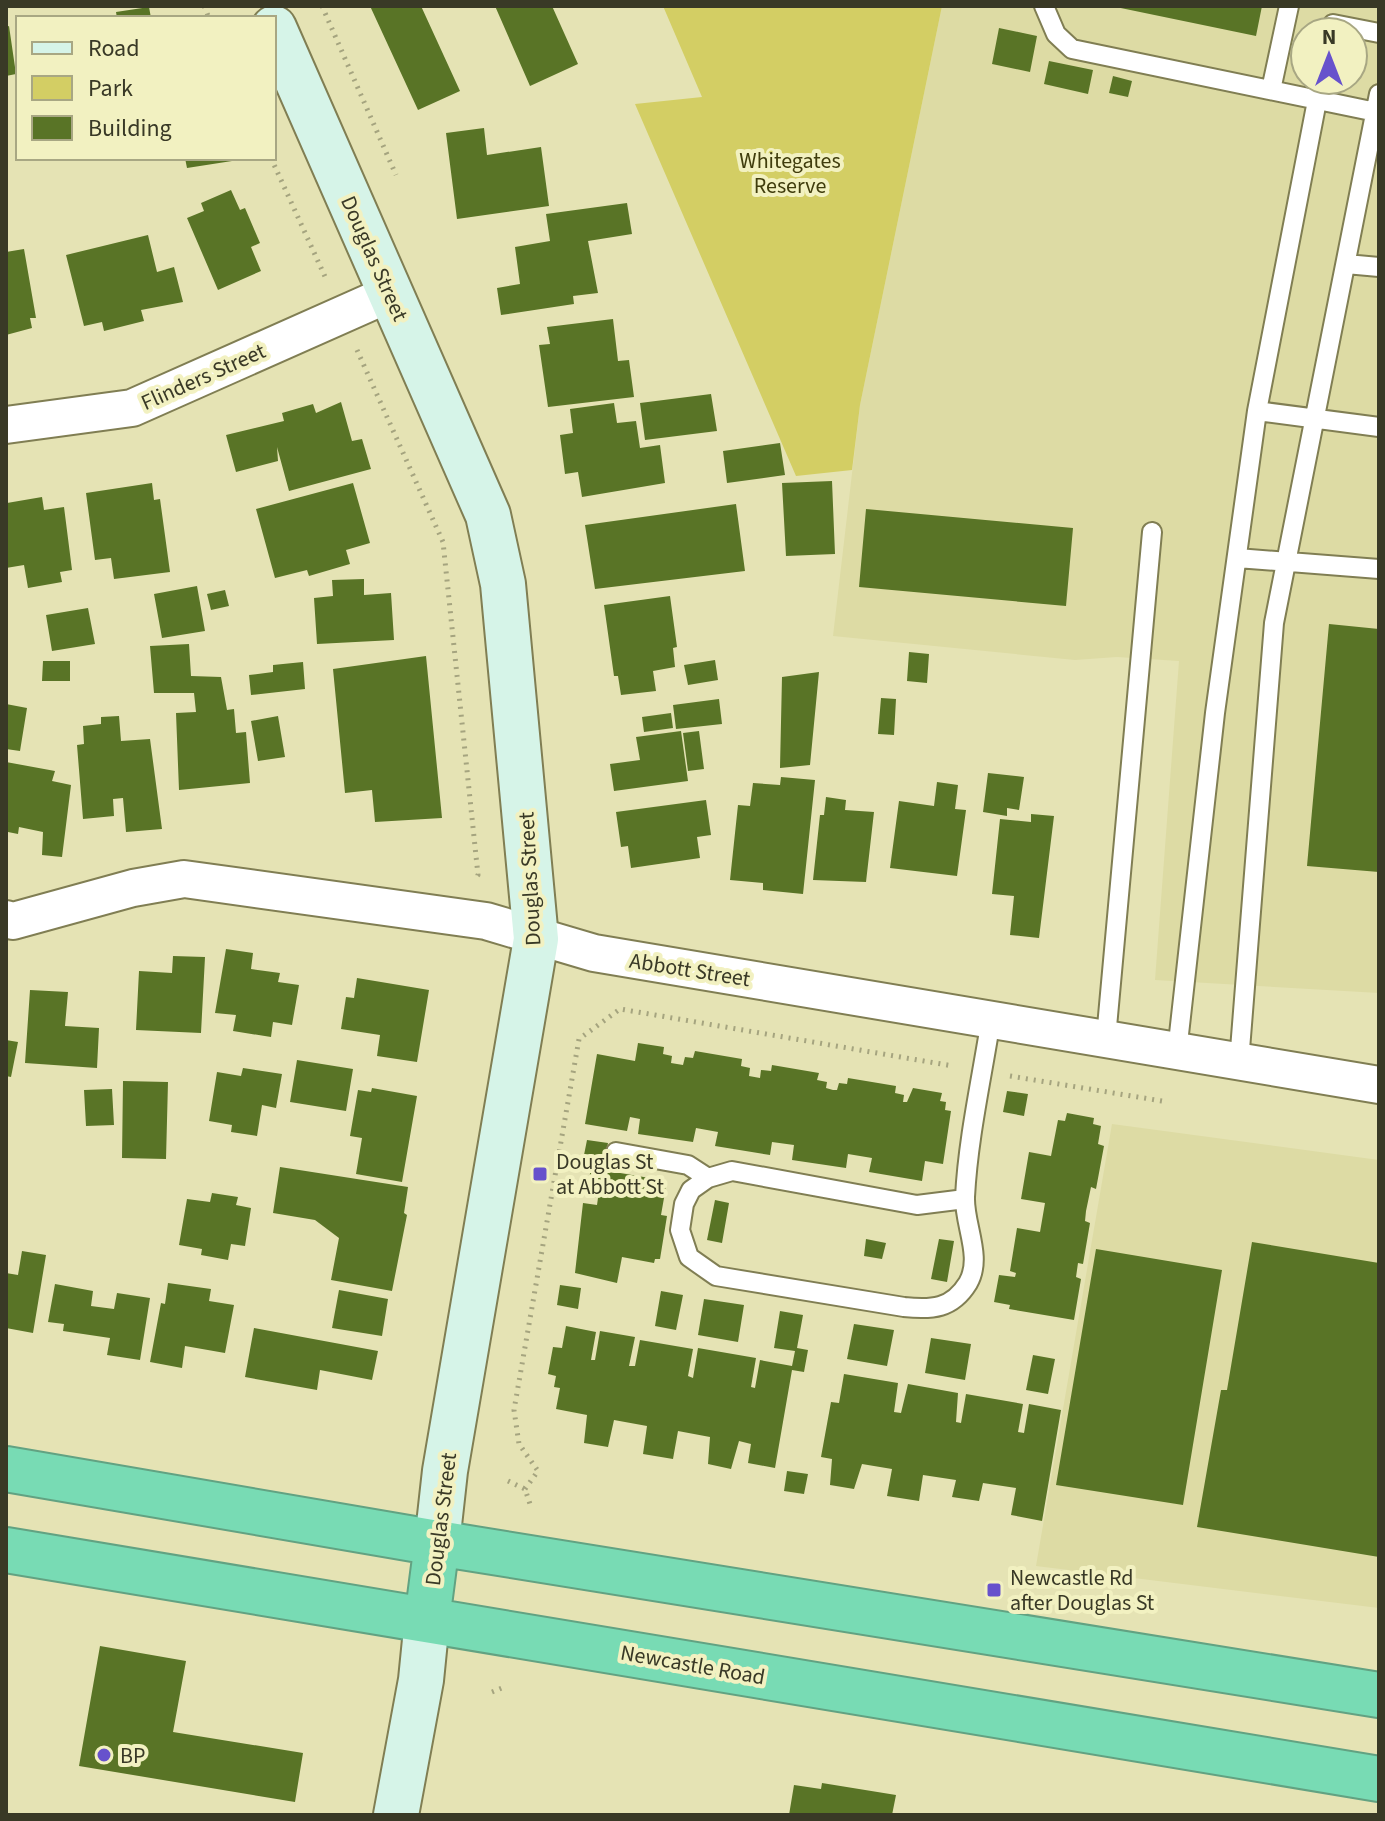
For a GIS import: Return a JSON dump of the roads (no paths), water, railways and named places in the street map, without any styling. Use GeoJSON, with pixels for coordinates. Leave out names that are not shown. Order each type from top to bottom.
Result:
{"type":"FeatureCollection","features":[{"type":"Feature","properties":{"kind":"highway"},"geometry":{"type":"LineString","coordinates":[[6,1469],[437,1543],[1379,1695]]}},
{"type":"Feature","properties":{"kind":"highway","name":"Douglas Street"},"geometry":{"type":"LineString","coordinates":[[427,1620],[437,1543]]}},
{"type":"Feature","properties":{"kind":"highway","name":"Newcastle Road"},"geometry":{"type":"LineString","coordinates":[[6,1550],[1379,1779]]}},
{"type":"Feature","properties":{"kind":"street","name":"Douglas Street"},"geometry":{"type":"LineString","coordinates":[[276,33],[488,515],[503,584],[536,939],[445,1471],[437,1543]]}},
{"type":"Feature","properties":{"kind":"street","name":"Flinders Street"},"geometry":{"type":"LineString","coordinates":[[6,425],[132,408],[391,293]]}},
{"type":"Feature","properties":{"kind":"street","name":"Abbott Street"},"geometry":{"type":"LineString","coordinates":[[6,919],[13,921],[133,888],[184,879],[486,921],[536,939],[594,953],[1379,1085]]}},
{"type":"Feature","properties":{"kind":"street","name":"Douglas Street"},"geometry":{"type":"LineString","coordinates":[[396,1815],[421,1680],[427,1620]]}},
{"type":"Feature","properties":{"kind":"lane"},"geometry":{"type":"LineString","coordinates":[[1044,6],[1056,34],[1072,49],[1317,100],[1377,103],[1274,623],[1239,1062]]}},
{"type":"Feature","properties":{"kind":"lane"},"geometry":{"type":"LineString","coordinates":[[1271,90],[1289,6]]}},
{"type":"Feature","properties":{"kind":"lane"},"geometry":{"type":"LineString","coordinates":[[1177,1052],[1215,713],[1257,411],[1318,96]]}},
{"type":"Feature","properties":{"kind":"lane"},"geometry":{"type":"LineString","coordinates":[[1346,264],[1379,267]]}},
{"type":"Feature","properties":{"kind":"lane"},"geometry":{"type":"LineString","coordinates":[[1257,411],[1379,427]]}},
{"type":"Feature","properties":{"kind":"lane"},"geometry":{"type":"LineString","coordinates":[[1106,1038],[1152,532]]}},
{"type":"Feature","properties":{"kind":"lane"},"geometry":{"type":"LineString","coordinates":[[1237,558],[1379,569]]}},
{"type":"Feature","properties":{"kind":"lane"},"geometry":{"type":"LineString","coordinates":[[965,1199],[917,1205],[732,1171],[708,1178],[691,1190],[684,1204],[680,1230],[689,1257],[716,1276],[927,1309],[950,1304],[969,1281],[974,1260],[965,1199],[991,1019]]}},
{"type":"Feature","properties":{"kind":"lane"},"geometry":{"type":"LineString","coordinates":[[616,1152],[688,1165],[708,1178]]}},
{"type":"Feature","properties":{"kind":"place","name":"Douglas St at Abbott St"},"geometry":{"type":"Point","coordinates":[540,1174]}},
{"type":"Feature","properties":{"kind":"place","name":"Newcastle Rd after Douglas St"},"geometry":{"type":"Point","coordinates":[994,1590]}},
{"type":"Feature","properties":{"kind":"place","name":"BP"},"geometry":{"type":"Point","coordinates":[104,1755]}},
{"type":"Feature","properties":{"kind":"park label","name":"Whitegates Reserve"},"geometry":{"type":"Point","coordinates":[790,172]}}]}
